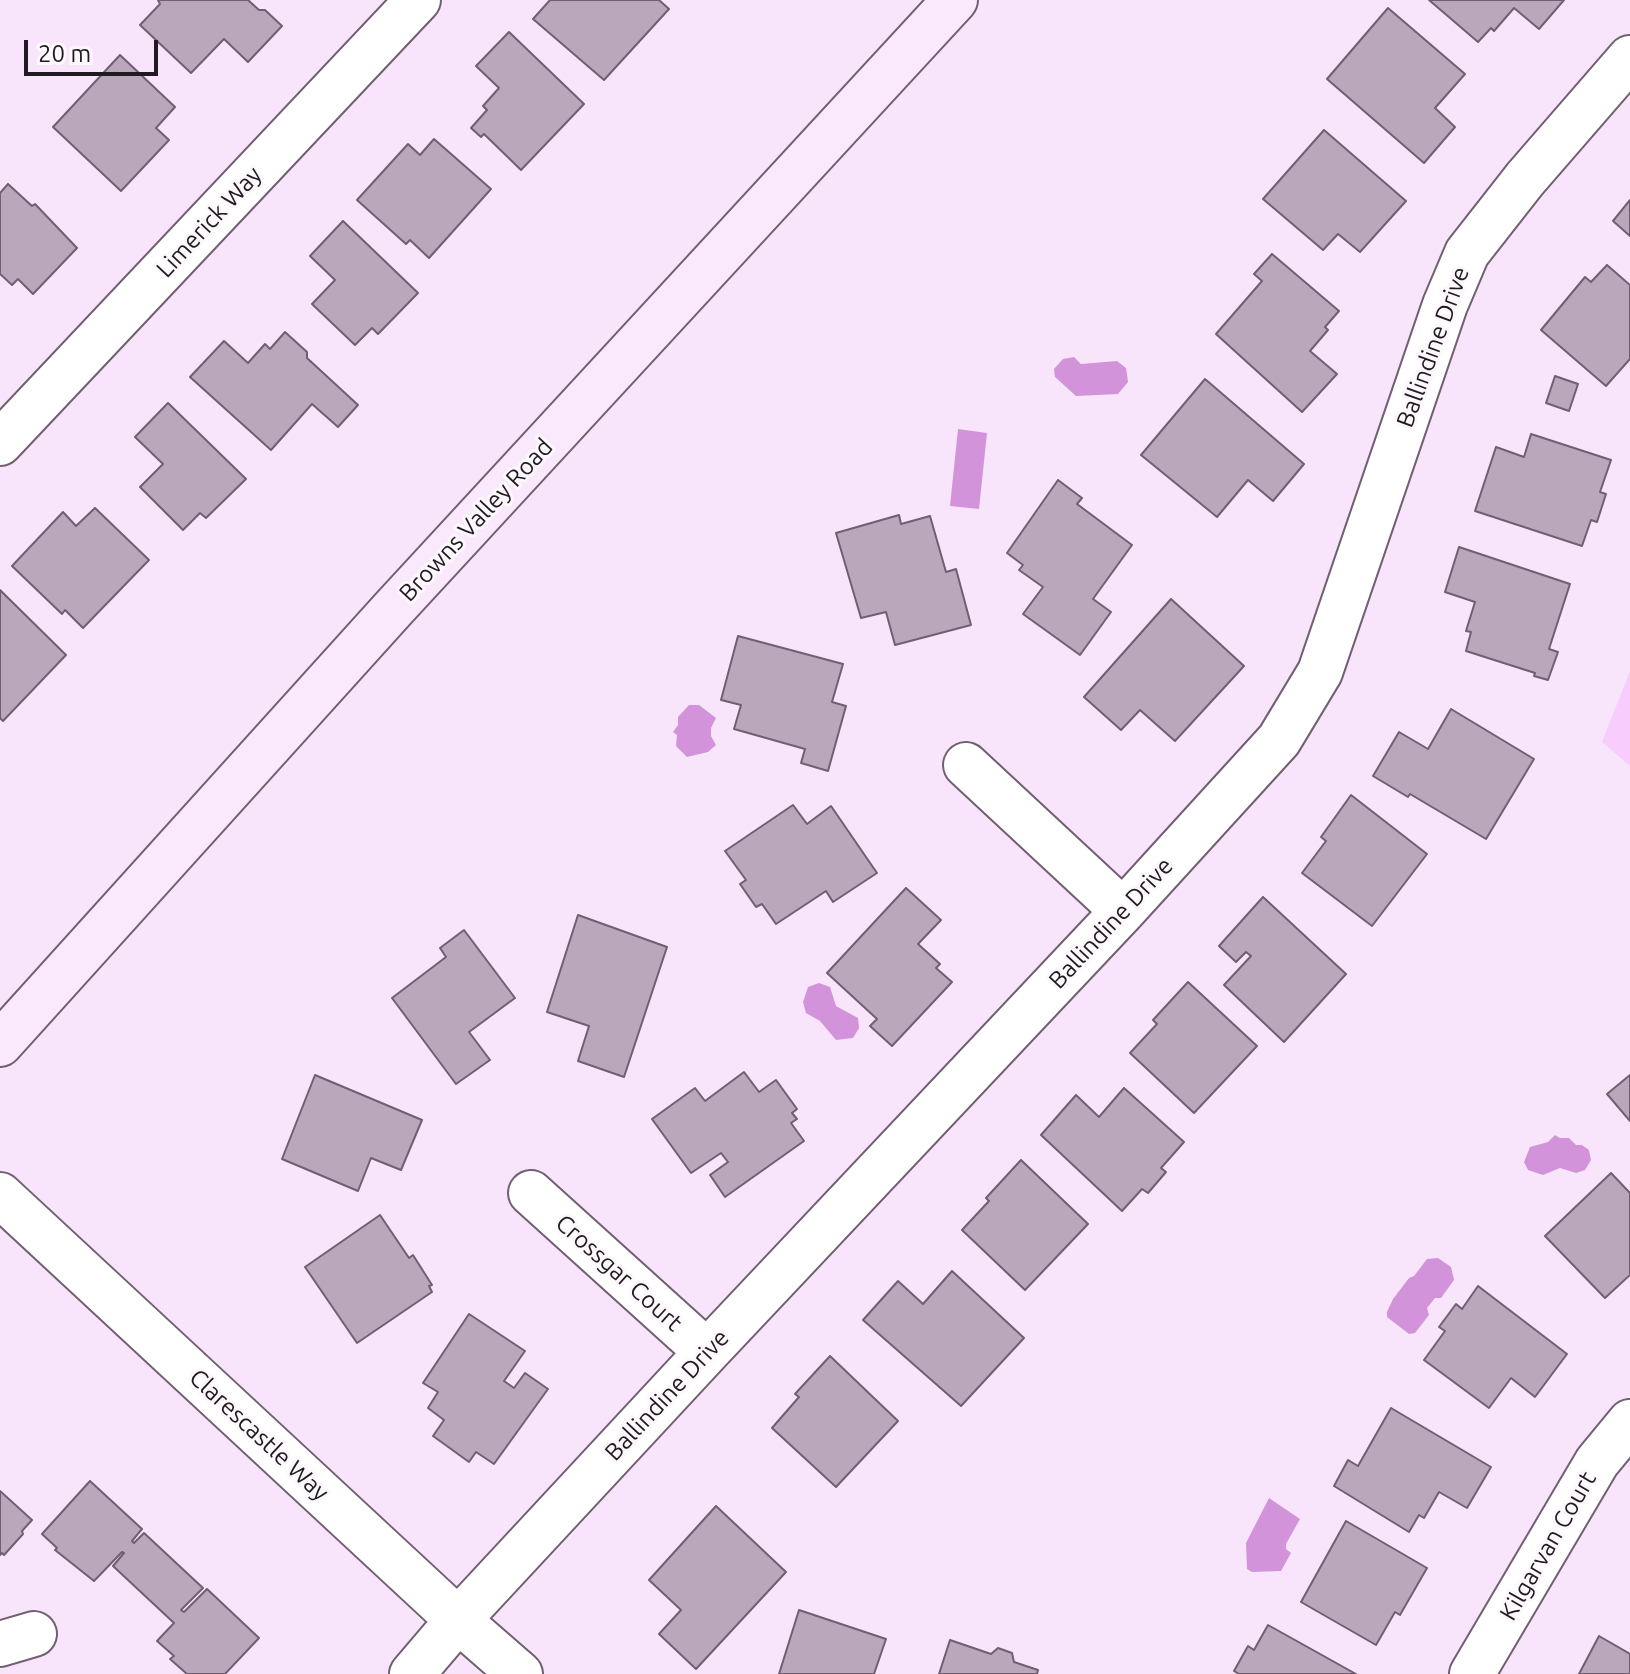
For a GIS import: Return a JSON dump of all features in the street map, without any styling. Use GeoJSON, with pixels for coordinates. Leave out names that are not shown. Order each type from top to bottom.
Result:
{"type":"FeatureCollection","features":[{"type":"Feature","properties":{"kind":"main road","name":"Browns Valley Road"},"geometry":{"type":"LineString","coordinates":[[0,1044],[393,609],[955,0]]}},
{"type":"Feature","properties":{"kind":"street","name":"Limerick Way"},"geometry":{"type":"LineString","coordinates":[[0,442],[418,0]]}},
{"type":"Feature","properties":{"kind":"street","name":"Ballindine Drive"},"geometry":{"type":"LineString","coordinates":[[412,1674],[458,1620],[1123,911],[1279,740],[1320,672],[1445,305],[1467,253],[1525,179],[1630,58]]}},
{"type":"Feature","properties":{"kind":"street"},"geometry":{"type":"LineString","coordinates":[[966,765],[1123,911]]}},
{"type":"Feature","properties":{"kind":"street","name":"Crossgar Court"},"geometry":{"type":"LineString","coordinates":[[531,1193],[707,1352]]}},
{"type":"Feature","properties":{"kind":"street","name":"Clarescastle Way"},"geometry":{"type":"LineString","coordinates":[[0,1195],[520,1674]]}},
{"type":"Feature","properties":{"kind":"street","name":"Kilgarvan Court"},"geometry":{"type":"LineString","coordinates":[[1472,1674],[1597,1462],[1630,1422]]}},
{"type":"Feature","properties":{"kind":"shaded area"},"geometry":{"type":"Polygon","coordinates":[[[1074,357],[1081,364],[1117,361],[1126,368],[1128,382],[1118,394],[1076,396],[1055,377],[1054,369],[1063,359],[1074,357]]]}},
{"type":"Feature","properties":{"kind":"shaded area"},"geometry":{"type":"Polygon","coordinates":[[[958,429],[987,433],[979,509],[950,506],[958,429]]]}},
{"type":"Feature","properties":{"kind":"shaded area"},"geometry":{"type":"Polygon","coordinates":[[[1630,671],[1630,766],[1602,742],[1630,671]]]}},
{"type":"Feature","properties":{"kind":"shaded area"},"geometry":{"type":"Polygon","coordinates":[[[689,705],[699,705],[716,718],[711,736],[716,745],[708,752],[687,757],[676,746],[677,735],[673,732],[678,725],[678,717],[689,705]]]}},
{"type":"Feature","properties":{"kind":"shaded area"},"geometry":{"type":"Polygon","coordinates":[[[819,983],[830,987],[836,1006],[858,1018],[859,1028],[853,1038],[836,1040],[820,1021],[806,1013],[803,1002],[808,987],[819,983]]]}},
{"type":"Feature","properties":{"kind":"shaded area"},"geometry":{"type":"Polygon","coordinates":[[[1555,1135],[1569,1138],[1576,1145],[1589,1150],[1591,1160],[1585,1170],[1576,1173],[1560,1168],[1543,1175],[1528,1170],[1524,1162],[1530,1147],[1548,1142],[1555,1135]]]}},
{"type":"Feature","properties":{"kind":"shaded area"},"geometry":{"type":"Polygon","coordinates":[[[1438,1258],[1451,1267],[1454,1280],[1441,1298],[1435,1298],[1427,1308],[1429,1315],[1415,1333],[1409,1334],[1387,1317],[1387,1312],[1409,1278],[1427,1259],[1438,1258]]]}},
{"type":"Feature","properties":{"kind":"shaded area"},"geometry":{"type":"Polygon","coordinates":[[[1269,1498],[1300,1519],[1286,1544],[1286,1549],[1291,1553],[1281,1571],[1252,1572],[1247,1569],[1246,1543],[1269,1498]]]}},
{"type":"Feature","properties":{"kind":"building"},"geometry":{"type":"Polygon","coordinates":[[[158,0],[248,0],[282,26],[248,62],[224,39],[191,73],[140,25],[160,4],[158,0]]]}},
{"type":"Feature","properties":{"kind":"building"},"geometry":{"type":"Polygon","coordinates":[[[550,0],[659,0],[669,9],[604,80],[533,19],[550,0]]]}},
{"type":"Feature","properties":{"kind":"building"},"geometry":{"type":"Polygon","coordinates":[[[1429,0],[1564,0],[1539,29],[1514,8],[1494,31],[1491,28],[1478,42],[1429,0]]]}},
{"type":"Feature","properties":{"kind":"building"},"geometry":{"type":"Polygon","coordinates":[[[1388,8],[1465,74],[1435,108],[1455,127],[1424,163],[1327,79],[1388,8]]]}},
{"type":"Feature","properties":{"kind":"building"},"geometry":{"type":"Polygon","coordinates":[[[509,32],[584,104],[521,170],[484,134],[481,137],[471,128],[487,110],[483,106],[499,88],[476,66],[509,32]]]}},
{"type":"Feature","properties":{"kind":"building"},"geometry":{"type":"Polygon","coordinates":[[[120,55],[175,107],[156,128],[169,140],[121,191],[53,127],[120,55]]]}},
{"type":"Feature","properties":{"kind":"building"},"geometry":{"type":"Polygon","coordinates":[[[1324,130],[1406,201],[1360,252],[1338,234],[1323,250],[1263,199],[1324,130]]]}},
{"type":"Feature","properties":{"kind":"building"},"geometry":{"type":"Polygon","coordinates":[[[434,139],[491,189],[429,258],[410,240],[406,244],[357,200],[408,144],[420,155],[434,139]]]}},
{"type":"Feature","properties":{"kind":"building"},"geometry":{"type":"Polygon","coordinates":[[[8,184],[32,206],[35,204],[77,248],[33,294],[18,279],[12,285],[0,274],[0,193],[8,184]]]}},
{"type":"Feature","properties":{"kind":"building"},"geometry":{"type":"Polygon","coordinates":[[[1630,200],[1630,236],[1613,221],[1630,200]]]}},
{"type":"Feature","properties":{"kind":"building"},"geometry":{"type":"Polygon","coordinates":[[[343,221],[418,293],[378,334],[372,328],[355,345],[312,304],[335,280],[310,256],[343,221]]]}},
{"type":"Feature","properties":{"kind":"building"},"geometry":{"type":"Polygon","coordinates":[[[1272,254],[1339,311],[1310,351],[1337,374],[1302,412],[1216,334],[1262,281],[1254,274],[1272,254]]]}},
{"type":"Feature","properties":{"kind":"building"},"geometry":{"type":"Polygon","coordinates":[[[1607,265],[1630,285],[1630,359],[1606,386],[1541,330],[1585,277],[1591,282],[1607,265]]]}},
{"type":"Feature","properties":{"kind":"building"},"geometry":{"type":"Polygon","coordinates":[[[285,332],[307,352],[307,358],[358,405],[338,427],[312,404],[271,450],[190,377],[224,341],[248,363],[265,344],[270,349],[285,332]]]}},
{"type":"Feature","properties":{"kind":"building"},"geometry":{"type":"Polygon","coordinates":[[[1555,376],[1578,384],[1569,411],[1546,403],[1555,376]]]}},
{"type":"Feature","properties":{"kind":"building"},"geometry":{"type":"Polygon","coordinates":[[[1205,379],[1304,464],[1273,501],[1248,480],[1217,517],[1141,455],[1205,379]]]}},
{"type":"Feature","properties":{"kind":"building"},"geometry":{"type":"Polygon","coordinates":[[[168,403],[246,479],[206,518],[200,513],[183,530],[140,487],[163,464],[135,437],[168,403]]]}},
{"type":"Feature","properties":{"kind":"building"},"geometry":{"type":"Polygon","coordinates":[[[1531,434],[1611,460],[1600,492],[1606,494],[1597,522],[1591,520],[1582,546],[1475,511],[1496,447],[1524,457],[1531,434]]]}},
{"type":"Feature","properties":{"kind":"building"},"geometry":{"type":"Polygon","coordinates":[[[1058,480],[1082,498],[1077,504],[1132,545],[1093,599],[1111,612],[1080,655],[1023,614],[1043,587],[1019,570],[1023,565],[1007,553],[1058,480]]]}},
{"type":"Feature","properties":{"kind":"building"},"geometry":{"type":"Polygon","coordinates":[[[95,508],[149,560],[83,628],[65,610],[62,614],[12,566],[63,512],[76,526],[95,508]]]}},
{"type":"Feature","properties":{"kind":"building"},"geometry":{"type":"Polygon","coordinates":[[[899,515],[901,524],[930,516],[946,572],[956,569],[971,625],[895,645],[886,612],[861,618],[836,533],[899,515]]]}},
{"type":"Feature","properties":{"kind":"building"},"geometry":{"type":"Polygon","coordinates":[[[1459,547],[1570,584],[1549,649],[1558,652],[1548,680],[1466,651],[1471,632],[1466,631],[1475,602],[1445,592],[1459,547]]]}},
{"type":"Feature","properties":{"kind":"building"},"geometry":{"type":"Polygon","coordinates":[[[0,590],[66,655],[3,721],[0,718],[0,590]]]}},
{"type":"Feature","properties":{"kind":"building"},"geometry":{"type":"Polygon","coordinates":[[[1171,599],[1244,666],[1175,741],[1140,710],[1121,730],[1084,697],[1171,599]]]}},
{"type":"Feature","properties":{"kind":"building"},"geometry":{"type":"Polygon","coordinates":[[[738,636],[843,664],[832,702],[846,706],[828,771],[801,763],[805,749],[734,729],[741,705],[721,700],[738,636]]]}},
{"type":"Feature","properties":{"kind":"building"},"geometry":{"type":"Polygon","coordinates":[[[1451,709],[1534,759],[1486,839],[1373,776],[1399,732],[1428,749],[1451,709]]]}},
{"type":"Feature","properties":{"kind":"building"},"geometry":{"type":"Polygon","coordinates":[[[1351,795],[1427,854],[1372,926],[1302,873],[1326,841],[1321,837],[1351,795]]]}},
{"type":"Feature","properties":{"kind":"building"},"geometry":{"type":"Polygon","coordinates":[[[793,805],[807,824],[831,806],[877,873],[833,902],[826,891],[776,924],[762,904],[756,907],[740,884],[746,880],[725,851],[793,805]]]}},
{"type":"Feature","properties":{"kind":"building"},"geometry":{"type":"Polygon","coordinates":[[[906,888],[941,920],[918,944],[940,964],[936,968],[952,982],[892,1046],[870,1026],[877,1019],[827,973],[906,888]]]}},
{"type":"Feature","properties":{"kind":"building"},"geometry":{"type":"Polygon","coordinates":[[[1263,897],[1346,974],[1284,1042],[1224,985],[1251,956],[1246,952],[1236,962],[1219,946],[1263,897]]]}},
{"type":"Feature","properties":{"kind":"building"},"geometry":{"type":"Polygon","coordinates":[[[578,915],[667,947],[624,1077],[578,1061],[589,1026],[547,1012],[578,915]]]}},
{"type":"Feature","properties":{"kind":"building"},"geometry":{"type":"Polygon","coordinates":[[[464,930],[515,998],[469,1032],[490,1060],[456,1084],[392,998],[446,957],[440,948],[464,930]]]}},
{"type":"Feature","properties":{"kind":"building"},"geometry":{"type":"Polygon","coordinates":[[[1188,982],[1257,1046],[1194,1113],[1130,1053],[1157,1024],[1153,1020],[1188,982]]]}},
{"type":"Feature","properties":{"kind":"building"},"geometry":{"type":"Polygon","coordinates":[[[744,1072],[759,1092],[776,1080],[797,1109],[792,1113],[797,1119],[791,1123],[804,1141],[725,1197],[710,1175],[728,1162],[721,1153],[691,1173],[652,1119],[695,1088],[705,1101],[744,1072]]]}},
{"type":"Feature","properties":{"kind":"building"},"geometry":{"type":"Polygon","coordinates":[[[315,1075],[422,1120],[401,1170],[371,1158],[358,1191],[282,1159],[315,1075]]]}},
{"type":"Feature","properties":{"kind":"building"},"geometry":{"type":"Polygon","coordinates":[[[1630,1075],[1630,1121],[1607,1094],[1630,1075]]]}},
{"type":"Feature","properties":{"kind":"building"},"geometry":{"type":"Polygon","coordinates":[[[1124,1088],[1184,1142],[1161,1168],[1166,1172],[1148,1193],[1142,1189],[1122,1211],[1041,1135],[1076,1095],[1099,1117],[1124,1088]]]}},
{"type":"Feature","properties":{"kind":"building"},"geometry":{"type":"Polygon","coordinates":[[[1021,1160],[1088,1224],[1025,1290],[962,1230],[1021,1160]]]}},
{"type":"Feature","properties":{"kind":"building"},"geometry":{"type":"Polygon","coordinates":[[[1611,1173],[1630,1193],[1630,1275],[1605,1298],[1545,1236],[1611,1173]]]}},
{"type":"Feature","properties":{"kind":"building"},"geometry":{"type":"Polygon","coordinates":[[[380,1215],[409,1258],[413,1255],[432,1285],[429,1286],[432,1292],[357,1343],[305,1267],[380,1215]]]}},
{"type":"Feature","properties":{"kind":"building"},"geometry":{"type":"Polygon","coordinates":[[[952,1271],[1024,1338],[961,1406],[863,1320],[898,1281],[923,1304],[952,1271]]]}},
{"type":"Feature","properties":{"kind":"building"},"geometry":{"type":"Polygon","coordinates":[[[1478,1286],[1567,1354],[1535,1397],[1511,1378],[1489,1408],[1424,1360],[1445,1331],[1439,1327],[1456,1304],[1462,1309],[1478,1286]]]}},
{"type":"Feature","properties":{"kind":"building"},"geometry":{"type":"Polygon","coordinates":[[[469,1314],[525,1351],[504,1381],[514,1388],[525,1373],[548,1389],[494,1464],[476,1452],[469,1462],[433,1436],[444,1420],[428,1408],[438,1392],[423,1383],[469,1314]]]}},
{"type":"Feature","properties":{"kind":"building"},"geometry":{"type":"Polygon","coordinates":[[[830,1356],[898,1421],[836,1487],[772,1428],[799,1397],[795,1394],[830,1356]]]}},
{"type":"Feature","properties":{"kind":"building"},"geometry":{"type":"Polygon","coordinates":[[[1391,1408],[1491,1467],[1467,1508],[1439,1492],[1424,1518],[1419,1515],[1409,1532],[1334,1486],[1348,1460],[1358,1466],[1391,1408]]]}},
{"type":"Feature","properties":{"kind":"building"},"geometry":{"type":"Polygon","coordinates":[[[90,1481],[142,1529],[132,1541],[134,1543],[144,1533],[203,1588],[181,1610],[184,1612],[207,1589],[259,1638],[225,1674],[187,1674],[170,1659],[174,1656],[157,1641],[174,1623],[113,1566],[124,1553],[94,1581],[55,1550],[57,1548],[42,1534],[90,1481]]]}},
{"type":"Feature","properties":{"kind":"building"},"geometry":{"type":"Polygon","coordinates":[[[0,1491],[32,1520],[4,1555],[0,1555],[0,1491]]]}},
{"type":"Feature","properties":{"kind":"building"},"geometry":{"type":"Polygon","coordinates":[[[716,1506],[786,1572],[696,1669],[659,1634],[681,1610],[649,1580],[716,1506]]]}},
{"type":"Feature","properties":{"kind":"building"},"geometry":{"type":"Polygon","coordinates":[[[1346,1521],[1427,1568],[1400,1615],[1395,1612],[1376,1645],[1301,1602],[1346,1521]]]}},
{"type":"Feature","properties":{"kind":"building"},"geometry":{"type":"Polygon","coordinates":[[[799,1610],[886,1639],[874,1674],[779,1674],[799,1610]]]}},
{"type":"Feature","properties":{"kind":"building"},"geometry":{"type":"Polygon","coordinates":[[[1268,1625],[1356,1674],[1239,1674],[1234,1671],[1248,1646],[1254,1650],[1268,1625]]]}},
{"type":"Feature","properties":{"kind":"building"},"geometry":{"type":"Polygon","coordinates":[[[1599,1636],[1630,1654],[1630,1674],[1579,1674],[1599,1636]]]}},
{"type":"Feature","properties":{"kind":"building"},"geometry":{"type":"Polygon","coordinates":[[[950,1640],[991,1654],[998,1648],[1012,1653],[1014,1662],[1038,1670],[1037,1674],[939,1674],[950,1640]]]}}]}
